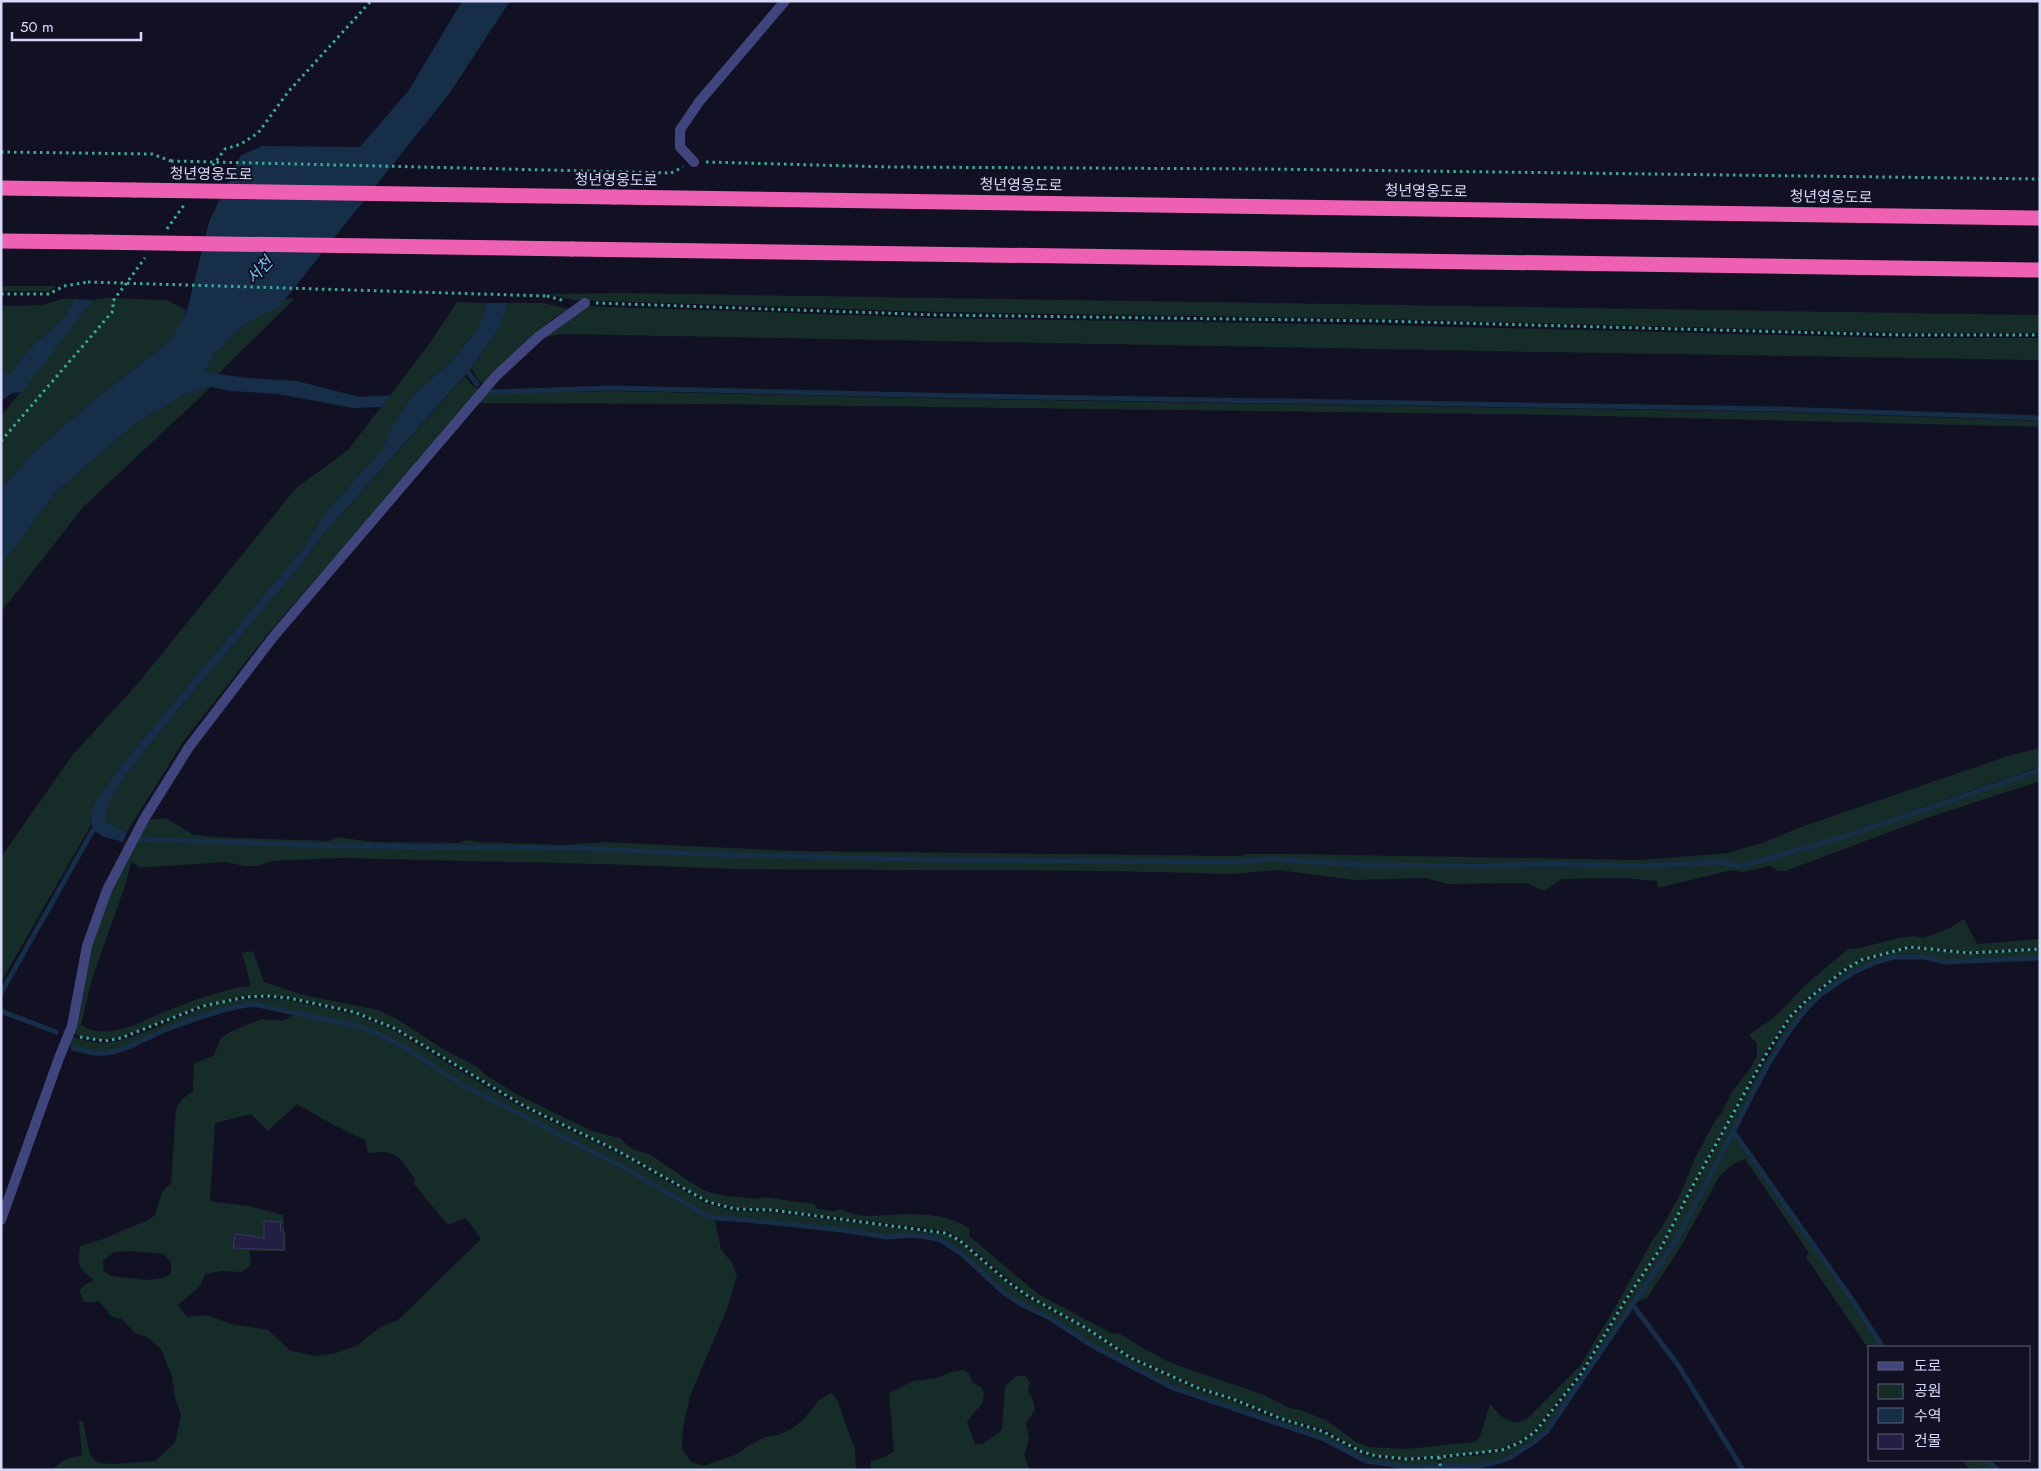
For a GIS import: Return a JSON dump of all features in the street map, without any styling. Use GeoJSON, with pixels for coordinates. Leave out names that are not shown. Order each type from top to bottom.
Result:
{"type":"FeatureCollection","features":[{"type":"Feature","properties":{"kind":"highway","name":"청년영웅도로"},"geometry":{"type":"LineString","coordinates":[[1,188],[2040,218]]}},
{"type":"Feature","properties":{"kind":"highway"},"geometry":{"type":"LineString","coordinates":[[1,240],[2040,270]]}},
{"type":"Feature","properties":{"kind":"street"},"geometry":{"type":"LineString","coordinates":[[694,162],[680,147],[680,130],[699,102],[785,1]]}},
{"type":"Feature","properties":{"kind":"street"},"geometry":{"type":"LineString","coordinates":[[1,1220],[70,1033],[87,946],[107,890],[140,826],[189,747],[274,636],[496,376],[539,336],[585,303]]}},
{"type":"Feature","properties":{"kind":"path"},"geometry":{"type":"LineString","coordinates":[[202,181],[225,149],[241,144],[258,133],[288,92],[371,1]]}},
{"type":"Feature","properties":{"kind":"path"},"geometry":{"type":"LineString","coordinates":[[1,152],[152,154],[171,161],[671,172],[694,162],[891,168],[1334,170],[2040,179]]}},
{"type":"Feature","properties":{"kind":"path"},"geometry":{"type":"LineString","coordinates":[[166,229],[190,197]]}},
{"type":"Feature","properties":{"kind":"path"},"geometry":{"type":"LineString","coordinates":[[1,440],[112,311],[113,301],[148,253]]}},
{"type":"Feature","properties":{"kind":"path"},"geometry":{"type":"LineString","coordinates":[[1,294],[49,294],[64,286],[88,282],[547,296],[585,303],[938,314],[1381,321],[1901,335],[2040,335]]}},
{"type":"Feature","properties":{"kind":"path"},"geometry":{"type":"LineString","coordinates":[[70,1033],[85,1039],[105,1041],[121,1038],[203,1006],[267,996],[289,998],[354,1012],[396,1029],[489,1087],[618,1151],[708,1202],[735,1209],[772,1210],[945,1233],[959,1240],[1028,1296],[1086,1328],[1131,1358],[1198,1388],[1233,1399],[1282,1419],[1322,1430],[1360,1451],[1376,1456],[1400,1458],[1439,1457],[1484,1454],[1502,1450],[1519,1443],[1535,1432],[1581,1374],[1625,1301],[1662,1246],[1691,1189],[1768,1051],[1790,1017],[1807,1000],[1843,971],[1861,960],[1910,947],[1969,952],[2040,949]]}},
{"type":"Feature","properties":{"kind":"path"},"geometry":{"type":"LineString","coordinates":[[1439,1457],[1440,1470]]}},
{"type":"Feature","properties":{"kind":"green space"},"geometry":{"type":"Polygon","coordinates":[[[1,286],[56,286],[50,291],[1,291],[1,286]]]}},
{"type":"Feature","properties":{"kind":"green space"},"geometry":{"type":"Polygon","coordinates":[[[619,293],[2040,315],[2040,333],[1901,333],[1381,319],[938,312],[573,300],[547,294],[619,293]]]}},
{"type":"Feature","properties":{"kind":"green space"},"geometry":{"type":"Polygon","coordinates":[[[107,298],[167,300],[187,311],[171,340],[88,405],[34,452],[1,489],[1,416],[93,300],[107,298]]]}},
{"type":"Feature","properties":{"kind":"green space"},"geometry":{"type":"Polygon","coordinates":[[[62,299],[75,299],[63,318],[28,350],[10,374],[5,375],[1,367],[1,306],[43,305],[62,299]]]}},
{"type":"Feature","properties":{"kind":"green space"},"geometry":{"type":"Polygon","coordinates":[[[285,299],[294,299],[218,374],[203,372],[220,347],[231,335],[248,322],[276,308],[285,299]]]}},
{"type":"Feature","properties":{"kind":"green space"},"geometry":{"type":"Polygon","coordinates":[[[457,302],[486,303],[477,330],[453,359],[411,398],[391,427],[383,448],[325,513],[304,547],[123,763],[93,805],[90,819],[91,825],[1,982],[1,857],[71,757],[140,681],[296,488],[348,450],[427,347],[457,302]]]}},
{"type":"Feature","properties":{"kind":"green space"},"geometry":{"type":"Polygon","coordinates":[[[508,303],[543,303],[568,309],[545,325],[524,344],[485,385],[479,381],[471,368],[500,327],[508,303]]]}},
{"type":"Feature","properties":{"kind":"green space"},"geometry":{"type":"Polygon","coordinates":[[[585,306],[938,318],[1381,325],[1901,338],[2040,338],[2040,360],[560,334],[539,339],[585,306]]]}},
{"type":"Feature","properties":{"kind":"green space"},"geometry":{"type":"Polygon","coordinates":[[[465,376],[479,390],[472,402],[270,631],[183,742],[127,832],[105,821],[108,804],[123,779],[176,712],[299,568],[321,537],[465,376]]]}},
{"type":"Feature","properties":{"kind":"green space"},"geometry":{"type":"Polygon","coordinates":[[[211,387],[83,507],[1,612],[1,566],[55,493],[137,422],[186,394],[211,387]]]}},
{"type":"Feature","properties":{"kind":"green space"},"geometry":{"type":"Polygon","coordinates":[[[487,390],[491,391],[492,394],[611,391],[968,399],[1777,412],[2040,421],[2040,427],[1556,415],[714,404],[476,403],[487,390]]]}},
{"type":"Feature","properties":{"kind":"green space"},"geometry":{"type":"Polygon","coordinates":[[[2040,748],[2040,767],[1845,834],[1742,864],[1718,860],[1630,864],[1360,863],[1273,857],[1236,860],[946,858],[703,852],[578,846],[342,844],[139,837],[138,841],[160,842],[342,847],[577,850],[703,856],[946,861],[1236,864],[1273,860],[1360,866],[1481,867],[1544,865],[1630,867],[1718,863],[1742,868],[1846,838],[2040,771],[2040,781],[1927,818],[1785,871],[1778,871],[1770,866],[1743,872],[1731,870],[1658,888],[1657,881],[1623,878],[1562,879],[1544,891],[1526,883],[1448,884],[1426,878],[1356,880],[1278,870],[1232,874],[1114,871],[736,869],[340,858],[272,861],[257,866],[225,862],[139,867],[131,862],[126,883],[92,979],[81,1025],[92,1030],[104,1032],[127,1028],[201,998],[230,989],[250,986],[242,953],[253,951],[264,982],[303,995],[378,1010],[397,1019],[443,1049],[477,1067],[487,1076],[518,1095],[592,1131],[619,1138],[632,1149],[651,1155],[708,1192],[727,1196],[760,1199],[763,1197],[814,1204],[817,1209],[834,1211],[842,1209],[863,1216],[930,1215],[961,1223],[970,1229],[969,1236],[1038,1294],[1113,1334],[1119,1333],[1171,1363],[1264,1395],[1289,1408],[1326,1420],[1356,1442],[1369,1447],[1406,1449],[1475,1442],[1480,1436],[1490,1404],[1509,1421],[1519,1422],[1526,1420],[1580,1366],[1681,1193],[1695,1158],[1715,1121],[1723,1111],[1731,1093],[1750,1069],[1757,1056],[1757,1044],[1749,1035],[1773,1018],[1804,986],[1848,949],[1860,948],[1899,938],[1915,936],[1923,938],[1950,928],[1964,919],[1977,944],[2040,939],[2040,948],[1969,952],[1910,946],[1861,959],[1842,970],[1806,999],[1789,1016],[1767,1050],[1690,1189],[1661,1246],[1624,1300],[1580,1373],[1534,1431],[1518,1442],[1484,1453],[1408,1458],[1376,1455],[1361,1450],[1323,1429],[1282,1418],[1234,1398],[1199,1387],[1132,1357],[1086,1327],[1028,1295],[960,1239],[946,1231],[772,1209],[735,1208],[708,1201],[618,1150],[525,1105],[396,1028],[355,1011],[289,997],[246,996],[203,1005],[121,1037],[104,1040],[85,1038],[72,1033],[90,948],[109,891],[148,820],[166,818],[192,834],[213,837],[329,841],[336,837],[375,842],[458,843],[467,840],[563,845],[605,842],[794,851],[1240,856],[1246,854],[1290,854],[1642,860],[1727,853],[1765,842],[1801,827],[2008,756],[2040,748]]]}},
{"type":"Feature","properties":{"kind":"green space"},"geometry":{"type":"Polygon","coordinates":[[[1910,948],[1969,954],[2040,950],[2040,957],[1945,961],[1925,956],[1894,956],[1876,961],[1854,971],[1820,994],[1805,1008],[1786,1034],[1766,1067],[1677,1238],[1546,1430],[1521,1450],[1498,1460],[1486,1463],[1441,1465],[1440,1458],[1484,1455],[1502,1451],[1519,1444],[1536,1433],[1582,1375],[1626,1302],[1663,1247],[1729,1123],[1791,1018],[1843,972],[1861,961],[1910,948]]]}},
{"type":"Feature","properties":{"kind":"green space"},"geometry":{"type":"Polygon","coordinates":[[[267,998],[289,1000],[354,1014],[395,1031],[523,1108],[617,1153],[707,1204],[735,1211],[772,1212],[945,1234],[958,1241],[1027,1298],[1085,1329],[1130,1359],[1198,1390],[1233,1401],[1281,1421],[1322,1432],[1360,1453],[1375,1458],[1438,1459],[1439,1465],[1409,1466],[1366,1460],[1325,1439],[1173,1387],[1092,1344],[1051,1317],[1021,1303],[1003,1291],[962,1253],[939,1238],[913,1234],[887,1236],[843,1229],[715,1217],[702,1212],[625,1167],[464,1085],[411,1050],[381,1034],[357,1026],[253,1003],[197,1017],[107,1052],[86,1051],[71,1046],[68,1043],[71,1036],[105,1043],[116,1041],[140,1034],[202,1008],[234,1001],[267,998]]]}},
{"type":"Feature","properties":{"kind":"green space"},"geometry":{"type":"Polygon","coordinates":[[[293,1015],[356,1028],[380,1037],[410,1053],[462,1087],[624,1170],[701,1215],[715,1220],[721,1249],[732,1263],[737,1276],[727,1309],[690,1396],[683,1429],[682,1448],[690,1461],[703,1466],[737,1454],[766,1437],[778,1435],[791,1429],[803,1420],[819,1400],[831,1393],[837,1399],[855,1450],[856,1470],[52,1470],[66,1460],[82,1456],[79,1421],[83,1421],[90,1455],[98,1463],[113,1464],[155,1461],[175,1443],[181,1415],[175,1398],[172,1376],[161,1349],[147,1337],[135,1333],[122,1319],[112,1317],[99,1301],[92,1303],[84,1302],[79,1290],[94,1280],[80,1266],[80,1246],[103,1239],[148,1220],[155,1215],[162,1192],[171,1183],[176,1109],[181,1100],[193,1091],[194,1064],[214,1055],[221,1038],[230,1032],[261,1019],[283,1021],[293,1015]],[[297,1104],[268,1131],[251,1114],[215,1123],[210,1201],[249,1206],[283,1215],[286,1251],[250,1251],[251,1265],[242,1272],[221,1271],[205,1274],[201,1285],[178,1305],[187,1317],[207,1315],[231,1324],[268,1330],[291,1351],[316,1356],[336,1353],[358,1345],[379,1328],[398,1320],[481,1239],[466,1218],[448,1225],[414,1184],[415,1179],[397,1156],[378,1152],[368,1153],[365,1140],[297,1104]],[[131,1251],[114,1252],[103,1261],[104,1271],[111,1276],[146,1280],[163,1278],[171,1274],[171,1263],[164,1254],[131,1251]]]}},
{"type":"Feature","properties":{"kind":"green space"},"geometry":{"type":"Polygon","coordinates":[[[1733,1134],[1853,1301],[1881,1346],[1868,1346],[1868,1348],[1806,1257],[1809,1253],[1745,1159],[1732,1165],[1719,1177],[1680,1248],[1647,1298],[1634,1303],[1679,1240],[1733,1134]]]}},
{"type":"Feature","properties":{"kind":"green space"},"geometry":{"type":"Polygon","coordinates":[[[963,1370],[968,1372],[973,1383],[981,1387],[984,1394],[982,1403],[967,1422],[975,1444],[983,1444],[1002,1430],[1005,1386],[1016,1376],[1026,1376],[1030,1383],[1028,1391],[1033,1400],[1035,1410],[1026,1423],[1029,1439],[1024,1455],[1030,1470],[871,1470],[871,1461],[885,1457],[894,1451],[889,1393],[913,1381],[937,1378],[951,1372],[963,1370]]]}},
{"type":"Feature","properties":{"kind":"green space"},"geometry":{"type":"Polygon","coordinates":[[[1962,1461],[1986,1461],[1997,1470],[1971,1470],[1962,1461]]]}},
{"type":"Feature","properties":{"kind":"water","name":"서천"},"geometry":{"type":"Polygon","coordinates":[[[462,1],[510,1],[449,94],[279,307],[243,325],[214,354],[204,372],[248,378],[297,381],[360,397],[391,395],[381,407],[353,408],[278,394],[231,391],[211,387],[186,394],[137,422],[55,493],[1,566],[1,489],[34,452],[88,405],[171,340],[187,311],[209,222],[241,155],[263,146],[360,147],[409,90],[462,1]]]}},
{"type":"Feature","properties":{"kind":"water"},"geometry":{"type":"Polygon","coordinates":[[[75,299],[93,300],[22,392],[12,393],[1,401],[1,367],[5,374],[10,374],[28,350],[63,318],[75,299]]]}},
{"type":"Feature","properties":{"kind":"water"},"geometry":{"type":"Polygon","coordinates":[[[486,303],[508,303],[500,327],[468,372],[321,537],[299,568],[176,712],[123,779],[108,804],[105,821],[127,832],[123,842],[104,837],[93,830],[90,819],[93,805],[123,763],[304,547],[325,513],[383,448],[391,427],[411,398],[453,359],[477,330],[486,303]]]}},
{"type":"Feature","properties":{"kind":"building"},"geometry":{"type":"Polygon","coordinates":[[[264,1221],[281,1222],[280,1231],[284,1232],[284,1250],[233,1248],[235,1234],[264,1238],[264,1221]]]}},
{"type":"Feature","properties":{"kind":"waterway"},"geometry":{"type":"LineString","coordinates":[[468,372],[477,384]]}},
{"type":"Feature","properties":{"kind":"waterway"},"geometry":{"type":"LineString","coordinates":[[492,392],[611,388],[968,396],[1777,409],[2040,418]]}},
{"type":"Feature","properties":{"kind":"waterway"},"geometry":{"type":"LineString","coordinates":[[138,839],[342,846],[577,848],[703,854],[946,860],[1236,862],[1273,859],[1360,865],[1481,866],[1544,864],[1644,866],[1718,862],[1742,866],[1846,836],[2040,770]]}},
{"type":"Feature","properties":{"kind":"waterway"},"geometry":{"type":"LineString","coordinates":[[1,993],[93,830]]}},
{"type":"Feature","properties":{"kind":"waterway"},"geometry":{"type":"LineString","coordinates":[[73,1048],[96,1053],[112,1052],[197,1018],[253,1004],[357,1026],[381,1035],[411,1051],[464,1086],[625,1168],[702,1213],[715,1218],[843,1230],[887,1237],[913,1235],[939,1239],[962,1254],[1003,1292],[1021,1304],[1050,1318],[1091,1345],[1173,1388],[1324,1439],[1366,1461],[1409,1467],[1477,1466],[1509,1458],[1547,1431],[1677,1239],[1766,1068],[1787,1034],[1806,1009],[1821,994],[1854,972],[1876,962],[1894,957],[1925,957],[1945,962],[2040,958]]}},
{"type":"Feature","properties":{"kind":"waterway"},"geometry":{"type":"LineString","coordinates":[[1,1011],[56,1032]]}},
{"type":"Feature","properties":{"kind":"waterway"},"geometry":{"type":"LineString","coordinates":[[1733,1131],[1853,1301],[1882,1346]]}},
{"type":"Feature","properties":{"kind":"waterway"},"geometry":{"type":"LineString","coordinates":[[1632,1304],[1678,1365],[1743,1470]]}},
{"type":"Feature","properties":{"kind":"waterway"},"geometry":{"type":"LineString","coordinates":[[1987,1461],[1998,1470]]}}]}
